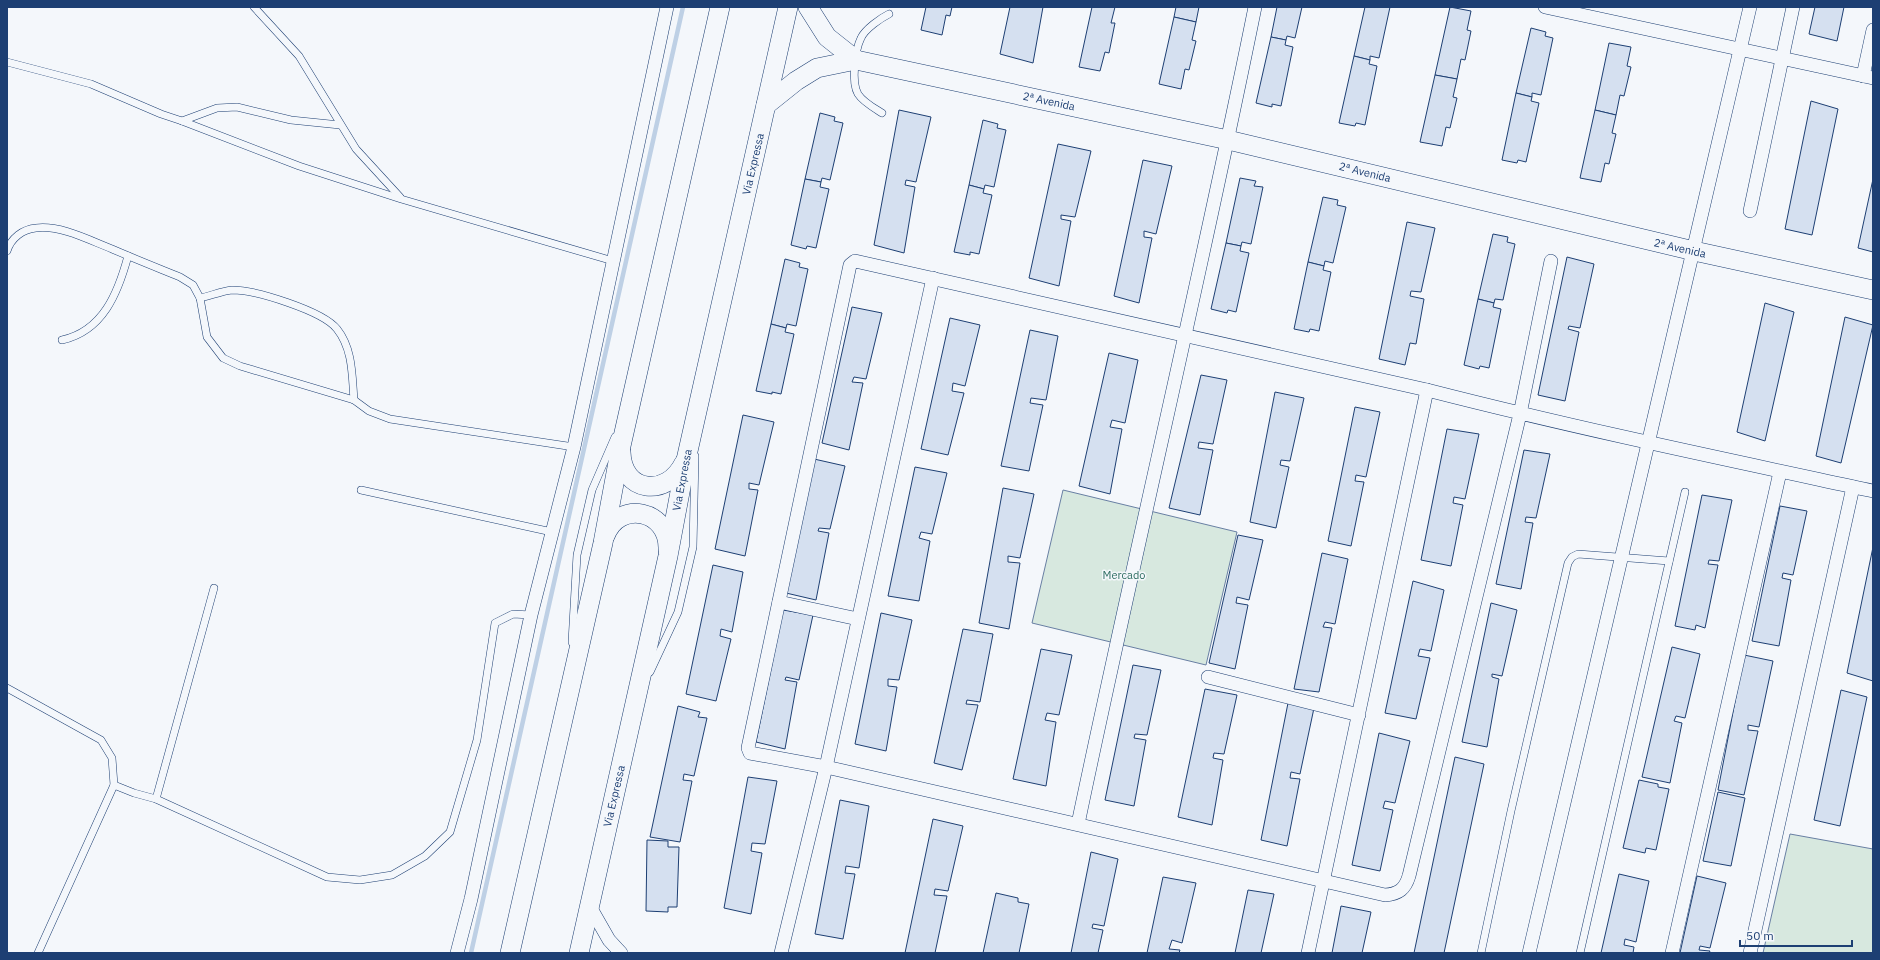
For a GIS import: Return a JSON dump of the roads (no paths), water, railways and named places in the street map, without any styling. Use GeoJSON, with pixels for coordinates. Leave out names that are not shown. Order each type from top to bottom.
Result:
{"type":"FeatureCollection","features":[{"type":"Feature","properties":{"kind":"main road"},"geometry":{"type":"LineString","coordinates":[[510,953],[603,543],[631,400],[720,7]]}},
{"type":"Feature","properties":{"kind":"main road","name":"Via Expressa"},"geometry":{"type":"LineString","coordinates":[[579,953],[668,556],[686,460],[788,7]]}},
{"type":"Feature","properties":{"kind":"main road"},"geometry":{"type":"LineString","coordinates":[[808,7],[827,37],[856,60]]}},
{"type":"Feature","properties":{"kind":"main road"},"geometry":{"type":"LineString","coordinates":[[766,106],[796,81],[817,68],[856,60]]}},
{"type":"Feature","properties":{"kind":"main road","name":"2ª Avenida"},"geometry":{"type":"LineString","coordinates":[[856,60],[1228,140],[1694,251],[1873,290]]}},
{"type":"Feature","properties":{"kind":"main road"},"geometry":{"type":"LineString","coordinates":[[621,446],[622,463],[626,473],[634,481],[644,486],[660,486],[670,482],[678,475],[686,460]]}},
{"type":"Feature","properties":{"kind":"main road"},"geometry":{"type":"LineString","coordinates":[[603,543],[609,528],[616,520],[624,515],[640,513],[650,516],[661,526],[668,540],[668,556]]}},
{"type":"Feature","properties":{"kind":"street"},"geometry":{"type":"LineString","coordinates":[[457,953],[471,899],[531,615],[574,447],[666,7]]}},
{"type":"Feature","properties":{"kind":"street"},"geometry":{"type":"LineString","coordinates":[[1078,824],[1118,636],[1186,335],[1255,7]]}},
{"type":"Feature","properties":{"kind":"street"},"geometry":{"type":"LineString","coordinates":[[1545,7],[1597,13],[1741,49],[1868,77],[1873,30]]}},
{"type":"Feature","properties":{"kind":"street"},"geometry":{"type":"LineString","coordinates":[[1529,953],[1750,7]]}},
{"type":"Feature","properties":{"kind":"street"},"geometry":{"type":"LineString","coordinates":[[1750,211],[1781,58],[1793,7]]}},
{"type":"Feature","properties":{"kind":"street"},"geometry":{"type":"LineString","coordinates":[[1551,261],[1520,414],[1406,887],[1397,894],[1385,895],[826,767],[754,755],[750,753],[748,748],[850,265],[855,261],[1427,390],[1520,414],[1648,443],[1873,491]]}},
{"type":"Feature","properties":{"kind":"street"},"geometry":{"type":"LineString","coordinates":[[781,953],[826,767],[933,278]]}},
{"type":"Feature","properties":{"kind":"street"},"geometry":{"type":"LineString","coordinates":[[1308,953],[1427,390]]}},
{"type":"Feature","properties":{"kind":"street"},"geometry":{"type":"LineString","coordinates":[[1672,953],[1780,472]]}},
{"type":"Feature","properties":{"kind":"street"},"geometry":{"type":"LineString","coordinates":[[1750,953],[1853,487]]}},
{"type":"Feature","properties":{"kind":"street"},"geometry":{"type":"LineString","coordinates":[[779,602],[858,619]]}},
{"type":"Feature","properties":{"kind":"street"},"geometry":{"type":"LineString","coordinates":[[1208,678],[1359,715]]}},
{"type":"Feature","properties":{"kind":"street"},"geometry":{"type":"LineString","coordinates":[[589,905],[609,940],[621,953]]}},
{"type":"Feature","properties":{"kind":"lane"},"geometry":{"type":"LineString","coordinates":[[254,7],[298,56],[356,149],[402,199]]}},
{"type":"Feature","properties":{"kind":"lane"},"geometry":{"type":"LineString","coordinates":[[882,113],[868,104],[858,93],[855,79],[856,60],[861,38],[868,30],[889,14]]}},
{"type":"Feature","properties":{"kind":"lane"},"geometry":{"type":"LineString","coordinates":[[7,62],[91,84],[162,114],[299,166],[402,199],[598,258],[613,261]]}},
{"type":"Feature","properties":{"kind":"lane"},"geometry":{"type":"LineString","coordinates":[[182,121],[217,108],[237,107],[291,120],[340,125]]}},
{"type":"Feature","properties":{"kind":"lane"},"geometry":{"type":"LineString","coordinates":[[7,251],[10,244],[21,232],[35,228],[53,228],[180,277],[193,286],[200,298],[207,337],[222,358],[240,366],[354,400],[369,411],[390,419],[574,447]]}},
{"type":"Feature","properties":{"kind":"lane"},"geometry":{"type":"LineString","coordinates":[[62,340],[75,337],[87,330],[99,320],[110,304],[120,283],[128,256]]}},
{"type":"Feature","properties":{"kind":"lane"},"geometry":{"type":"LineString","coordinates":[[200,298],[232,290],[260,293],[316,313],[337,329],[350,356],[354,400]]}},
{"type":"Feature","properties":{"kind":"lane"},"geometry":{"type":"LineString","coordinates":[[570,687],[577,555],[592,490],[631,400]]}},
{"type":"Feature","properties":{"kind":"lane"},"geometry":{"type":"LineString","coordinates":[[634,707],[678,612],[693,547],[696,417]]}},
{"type":"Feature","properties":{"kind":"lane"},"geometry":{"type":"LineString","coordinates":[[361,490],[552,532]]}},
{"type":"Feature","properties":{"kind":"lane"},"geometry":{"type":"LineString","coordinates":[[1580,953],[1685,492]]}},
{"type":"Feature","properties":{"kind":"lane"},"geometry":{"type":"LineString","coordinates":[[1481,953],[1514,796],[1568,563],[1572,557],[1578,554],[1621,556],[1669,561]]}},
{"type":"Feature","properties":{"kind":"lane"},"geometry":{"type":"LineString","coordinates":[[156,799],[214,588]]}},
{"type":"Feature","properties":{"kind":"lane"},"geometry":{"type":"LineString","coordinates":[[114,785],[134,793],[156,799],[327,877],[360,880],[392,874],[425,856],[450,832],[477,740],[495,623],[513,614],[531,615]]}},
{"type":"Feature","properties":{"kind":"lane"},"geometry":{"type":"LineString","coordinates":[[7,688],[101,740],[112,758],[114,785],[38,953]]}},
{"type":"Feature","properties":{"kind":"waterway"},"geometry":{"type":"LineString","coordinates":[[471,953],[683,7]]}},
{"type":"Feature","properties":{"kind":"park label","name":"Mercado"},"geometry":{"type":"Point","coordinates":[1124,575]}}]}
